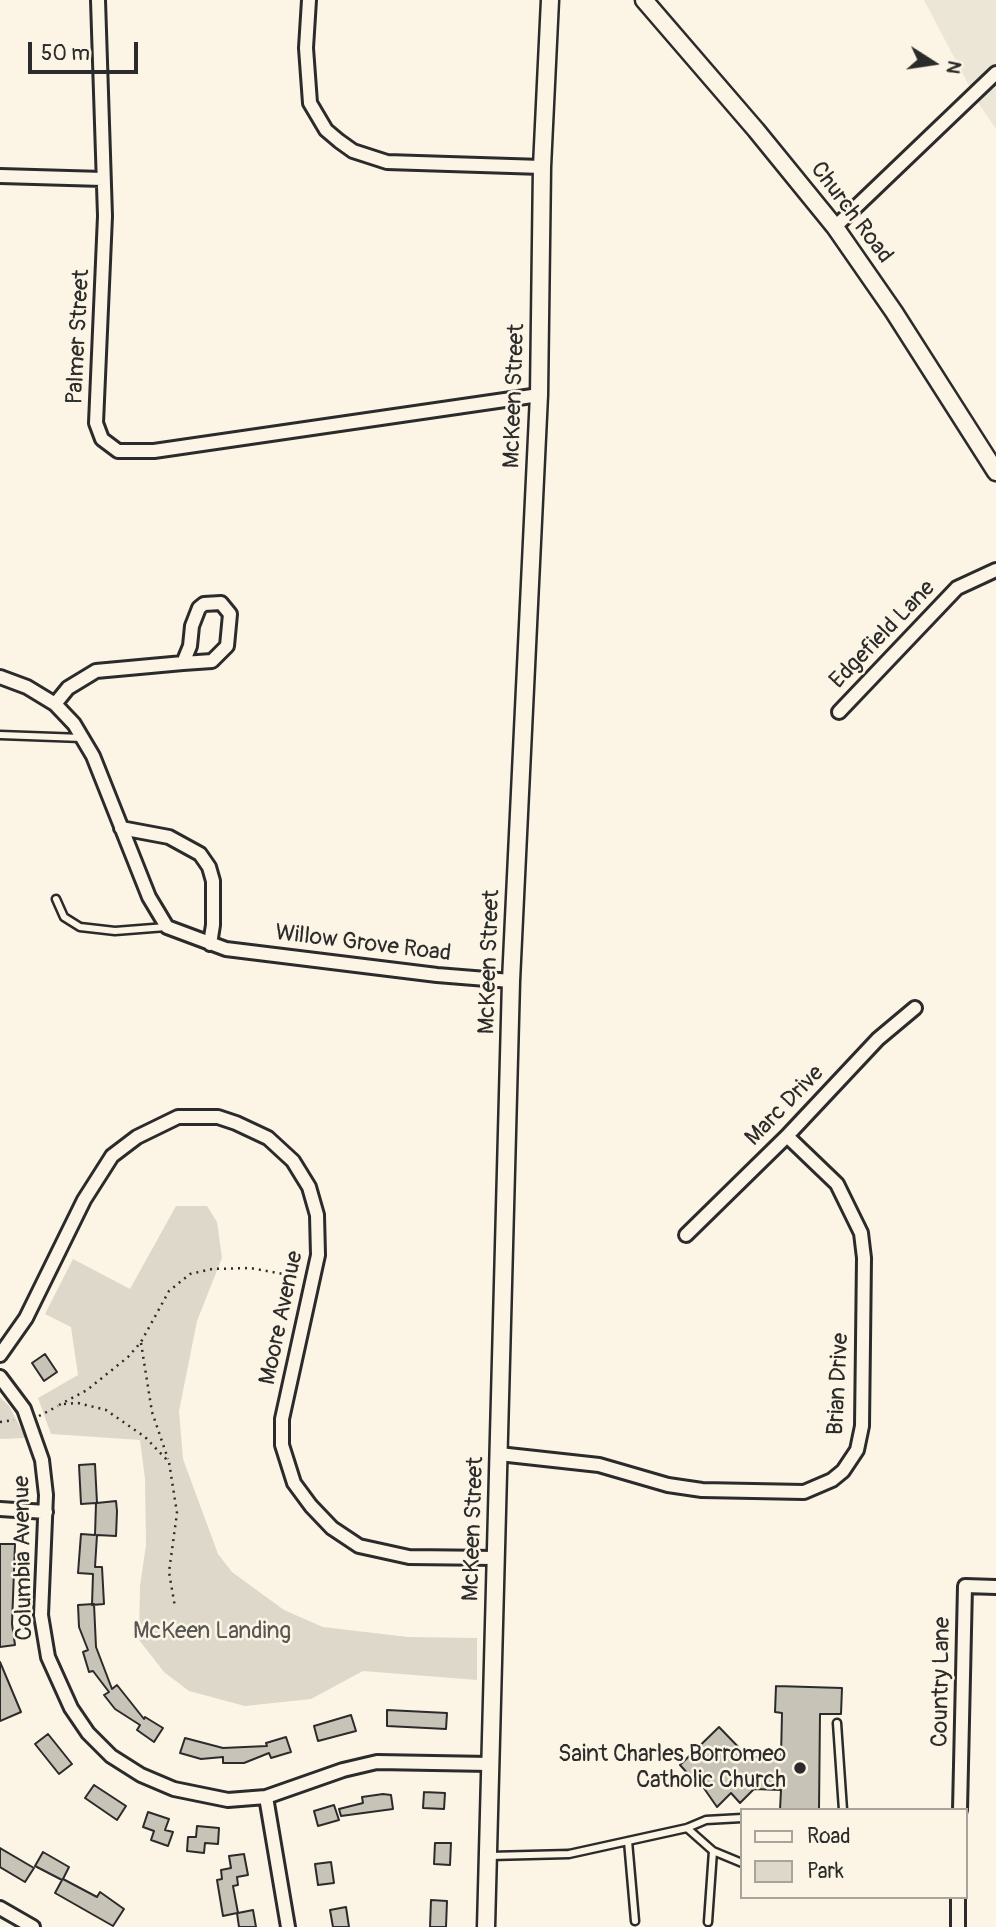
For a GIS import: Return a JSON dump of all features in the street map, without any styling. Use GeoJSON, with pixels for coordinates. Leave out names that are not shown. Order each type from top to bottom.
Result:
{"type":"FeatureCollection","features":[{"type":"Feature","properties":{"kind":"street","name":"Palmer Street"},"geometry":{"type":"LineString","coordinates":[[99,0],[104,276],[96,423],[102,439],[118,451],[154,452],[539,395]]}},
{"type":"Feature","properties":{"kind":"street"},"geometry":{"type":"LineString","coordinates":[[309,0],[306,48],[310,103],[326,130],[339,141],[353,151],[387,163],[542,167]]}},
{"type":"Feature","properties":{"kind":"street","name":"McKeen Street"},"geometry":{"type":"LineString","coordinates":[[486,1927],[511,981],[539,395],[542,167],[550,0]]}},
{"type":"Feature","properties":{"kind":"street","name":"Church Road"},"geometry":{"type":"LineString","coordinates":[[644,0],[756,130],[835,228],[894,312],[996,472]]}},
{"type":"Feature","properties":{"kind":"street"},"geometry":{"type":"LineString","coordinates":[[835,228],[996,73]]}},
{"type":"Feature","properties":{"kind":"street"},"geometry":{"type":"LineString","coordinates":[[0,176],[103,179]]}},
{"type":"Feature","properties":{"kind":"street","name":"Edgefield Lane"},"geometry":{"type":"LineString","coordinates":[[839,712],[957,588],[996,569]]}},
{"type":"Feature","properties":{"kind":"street"},"geometry":{"type":"LineString","coordinates":[[55,704],[68,688],[96,671],[212,661],[227,646],[230,614],[221,603],[204,604],[199,608],[183,663]]}},
{"type":"Feature","properties":{"kind":"street"},"geometry":{"type":"LineString","coordinates":[[0,677],[27,687],[55,704],[83,738],[97,766],[149,897],[167,927]]}},
{"type":"Feature","properties":{"kind":"street"},"geometry":{"type":"LineString","coordinates":[[121,828],[169,838],[200,854],[209,867],[213,881],[214,925],[210,944]]}},
{"type":"Feature","properties":{"kind":"street","name":"Willow Grove Road"},"geometry":{"type":"LineString","coordinates":[[167,927],[210,944],[437,975],[511,981]]}},
{"type":"Feature","properties":{"kind":"street","name":"Marc Drive"},"geometry":{"type":"LineString","coordinates":[[686,1236],[787,1136],[878,1039],[915,1008]]}},
{"type":"Feature","properties":{"kind":"street","name":"Moore Avenue"},"geometry":{"type":"LineString","coordinates":[[0,1355],[39,1294],[97,1176],[124,1146],[178,1117],[218,1117],[236,1123],[268,1138],[293,1161],[309,1187],[317,1214],[319,1242],[313,1279],[289,1382],[281,1432],[284,1457],[301,1495],[345,1538],[375,1552],[426,1558],[496,1558]]}},
{"type":"Feature","properties":{"kind":"street","name":"Brian Drive"},"geometry":{"type":"LineString","coordinates":[[499,1454],[599,1465],[668,1485],[702,1490],[804,1492],[826,1483],[843,1471],[857,1450],[862,1426],[864,1258],[860,1233],[837,1184],[787,1136]]}},
{"type":"Feature","properties":{"kind":"street","name":"Columbia Avenue"},"geometry":{"type":"LineString","coordinates":[[0,1377],[24,1409],[42,1460],[46,1512],[41,1615],[46,1647],[58,1682],[88,1733],[125,1766],[174,1789],[228,1800],[266,1797],[343,1770],[377,1762],[490,1764]]}},
{"type":"Feature","properties":{"kind":"street"},"geometry":{"type":"LineString","coordinates":[[0,1509],[46,1512]]}},
{"type":"Feature","properties":{"kind":"street","name":"Country Lane"},"geometry":{"type":"LineString","coordinates":[[960,1808],[965,1586],[996,1587]]}},
{"type":"Feature","properties":{"kind":"street"},"geometry":{"type":"LineString","coordinates":[[266,1797],[288,1927]]}},
{"type":"Feature","properties":{"kind":"street"},"geometry":{"type":"LineString","coordinates":[[958,1899],[958,1927]]}},
{"type":"Feature","properties":{"kind":"street"},"geometry":{"type":"LineString","coordinates":[[0,1908],[33,1927]]}},
{"type":"Feature","properties":{"kind":"lane"},"geometry":{"type":"LineString","coordinates":[[0,736],[83,738]]}},
{"type":"Feature","properties":{"kind":"lane","name":"Willow Grove Road"},"geometry":{"type":"LineString","coordinates":[[56,899],[64,917],[80,927],[115,931],[167,927]]}},
{"type":"Feature","properties":{"kind":"lane"},"geometry":{"type":"LineString","coordinates":[[837,1723],[844,1808]]}},
{"type":"Feature","properties":{"kind":"lane"},"geometry":{"type":"LineString","coordinates":[[488,1856],[569,1854],[687,1828],[706,1820],[740,1818]]}},
{"type":"Feature","properties":{"kind":"lane"},"geometry":{"type":"LineString","coordinates":[[687,1828],[713,1852],[740,1862]]}},
{"type":"Feature","properties":{"kind":"lane"},"geometry":{"type":"LineString","coordinates":[[628,1841],[635,1921]]}},
{"type":"Feature","properties":{"kind":"lane"},"geometry":{"type":"LineString","coordinates":[[708,1922],[713,1852]]}},
{"type":"Feature","properties":{"kind":"path"},"geometry":{"type":"LineString","coordinates":[[40,1416],[113,1371],[141,1342],[169,1291],[190,1274],[212,1269],[250,1268],[313,1279]]}},
{"type":"Feature","properties":{"kind":"path"},"geometry":{"type":"LineString","coordinates":[[141,1342],[152,1412],[169,1462],[177,1513],[169,1572],[175,1607]]}},
{"type":"Feature","properties":{"kind":"path"},"geometry":{"type":"LineString","coordinates":[[59,1405],[78,1403],[106,1410],[145,1437],[169,1462]]}},
{"type":"Feature","properties":{"kind":"path"},"geometry":{"type":"LineString","coordinates":[[0,1422],[19,1419]]}},
{"type":"Feature","properties":{"kind":"shaded area"},"geometry":{"type":"Polygon","coordinates":[[[924,0],[996,0],[996,129],[977,101],[924,0]]]}},
{"type":"Feature","properties":{"kind":"green space","name":"McKeen Landing"},"geometry":{"type":"Polygon","coordinates":[[[176,1206],[207,1206],[217,1222],[222,1258],[197,1321],[179,1411],[183,1459],[218,1554],[232,1572],[284,1610],[323,1627],[408,1637],[477,1638],[477,1680],[363,1671],[311,1699],[245,1706],[189,1691],[164,1672],[139,1640],[140,1586],[146,1545],[145,1479],[140,1440],[51,1434],[38,1398],[78,1375],[71,1327],[45,1314],[73,1259],[130,1289],[176,1206]]]}},
{"type":"Feature","properties":{"kind":"green space"},"geometry":{"type":"Polygon","coordinates":[[[0,1397],[9,1406],[26,1438],[0,1439],[0,1397]]]}},
{"type":"Feature","properties":{"kind":"building"},"geometry":{"type":"Polygon","coordinates":[[[45,1354],[57,1372],[44,1381],[32,1363],[45,1354]]]}},
{"type":"Feature","properties":{"kind":"building"},"geometry":{"type":"Polygon","coordinates":[[[95,1464],[97,1503],[116,1501],[117,1511],[116,1536],[97,1535],[95,1567],[102,1567],[104,1604],[92,1605],[93,1574],[78,1573],[81,1534],[95,1535],[96,1503],[81,1504],[79,1465],[95,1464]]]}},
{"type":"Feature","properties":{"kind":"building"},"geometry":{"type":"Polygon","coordinates":[[[0,1544],[15,1544],[12,1624],[15,1645],[0,1647],[0,1544]]]}},
{"type":"Feature","properties":{"kind":"building"},"geometry":{"type":"Polygon","coordinates":[[[94,1604],[96,1647],[112,1689],[117,1685],[144,1719],[145,1717],[163,1728],[154,1742],[137,1730],[140,1725],[115,1709],[104,1695],[109,1692],[93,1671],[89,1672],[83,1652],[88,1650],[79,1627],[78,1605],[94,1604]]]}},
{"type":"Feature","properties":{"kind":"building"},"geometry":{"type":"Polygon","coordinates":[[[0,1662],[21,1712],[0,1721],[0,1662]]]}},
{"type":"Feature","properties":{"kind":"building"},"geometry":{"type":"Polygon","coordinates":[[[776,1686],[842,1688],[841,1714],[820,1714],[819,1808],[780,1808],[781,1790],[754,1789],[740,1803],[731,1793],[717,1807],[701,1784],[699,1786],[680,1765],[719,1727],[748,1757],[781,1757],[782,1713],[775,1712],[776,1686]]]}},
{"type":"Feature","properties":{"kind":"building"},"geometry":{"type":"Polygon","coordinates":[[[387,1710],[447,1713],[446,1729],[387,1726],[387,1710]]]}},
{"type":"Feature","properties":{"kind":"building"},"geometry":{"type":"Polygon","coordinates":[[[351,1715],[356,1731],[318,1741],[314,1726],[351,1715]]]}},
{"type":"Feature","properties":{"kind":"building"},"geometry":{"type":"Polygon","coordinates":[[[48,1734],[72,1764],[59,1774],[35,1744],[48,1734]]]}},
{"type":"Feature","properties":{"kind":"building"},"geometry":{"type":"Polygon","coordinates":[[[286,1737],[291,1752],[271,1758],[269,1753],[244,1763],[223,1763],[223,1757],[201,1759],[180,1753],[185,1738],[223,1748],[267,1746],[266,1743],[286,1737]]]}},
{"type":"Feature","properties":{"kind":"building"},"geometry":{"type":"Polygon","coordinates":[[[94,1785],[126,1806],[117,1820],[85,1798],[94,1785]]]}},
{"type":"Feature","properties":{"kind":"building"},"geometry":{"type":"Polygon","coordinates":[[[424,1792],[445,1793],[444,1809],[423,1808],[424,1792]]]}},
{"type":"Feature","properties":{"kind":"building"},"geometry":{"type":"Polygon","coordinates":[[[391,1795],[393,1809],[341,1816],[339,1809],[363,1803],[362,1797],[391,1795]]]}},
{"type":"Feature","properties":{"kind":"building"},"geometry":{"type":"Polygon","coordinates":[[[334,1805],[339,1820],[318,1826],[314,1811],[334,1805]]]}},
{"type":"Feature","properties":{"kind":"building"},"geometry":{"type":"Polygon","coordinates":[[[148,1812],[169,1819],[165,1830],[173,1832],[168,1846],[151,1840],[154,1831],[143,1827],[148,1812]]]}},
{"type":"Feature","properties":{"kind":"building"},"geometry":{"type":"Polygon","coordinates":[[[197,1826],[219,1828],[218,1844],[205,1843],[204,1853],[187,1851],[188,1837],[196,1837],[197,1826]]]}},
{"type":"Feature","properties":{"kind":"building"},"geometry":{"type":"Polygon","coordinates":[[[435,1843],[451,1843],[450,1865],[434,1864],[435,1843]]]}},
{"type":"Feature","properties":{"kind":"building"},"geometry":{"type":"Polygon","coordinates":[[[0,1848],[34,1868],[25,1882],[0,1867],[0,1848]]]}},
{"type":"Feature","properties":{"kind":"building"},"geometry":{"type":"Polygon","coordinates":[[[43,1852],[69,1867],[63,1879],[97,1897],[100,1892],[124,1909],[113,1926],[55,1893],[62,1880],[35,1866],[43,1852]]]}},
{"type":"Feature","properties":{"kind":"building"},"geometry":{"type":"Polygon","coordinates":[[[244,1854],[248,1875],[237,1877],[238,1885],[233,1886],[238,1913],[253,1910],[256,1927],[239,1927],[237,1913],[223,1916],[217,1880],[222,1879],[221,1870],[231,1868],[229,1856],[244,1854]]]}},
{"type":"Feature","properties":{"kind":"building"},"geometry":{"type":"Polygon","coordinates":[[[331,1862],[334,1883],[318,1885],[315,1864],[331,1862]]]}},
{"type":"Feature","properties":{"kind":"building"},"geometry":{"type":"Polygon","coordinates":[[[431,1900],[447,1901],[446,1927],[430,1927],[431,1900]]]}},
{"type":"Feature","properties":{"kind":"building"},"geometry":{"type":"Polygon","coordinates":[[[346,1907],[349,1927],[333,1927],[330,1910],[346,1907]]]}},
{"type":"Feature","properties":{"kind":"place","name":"Saint Charles Borromeo Catholic Church"},"geometry":{"type":"Point","coordinates":[800,1768]}}]}
